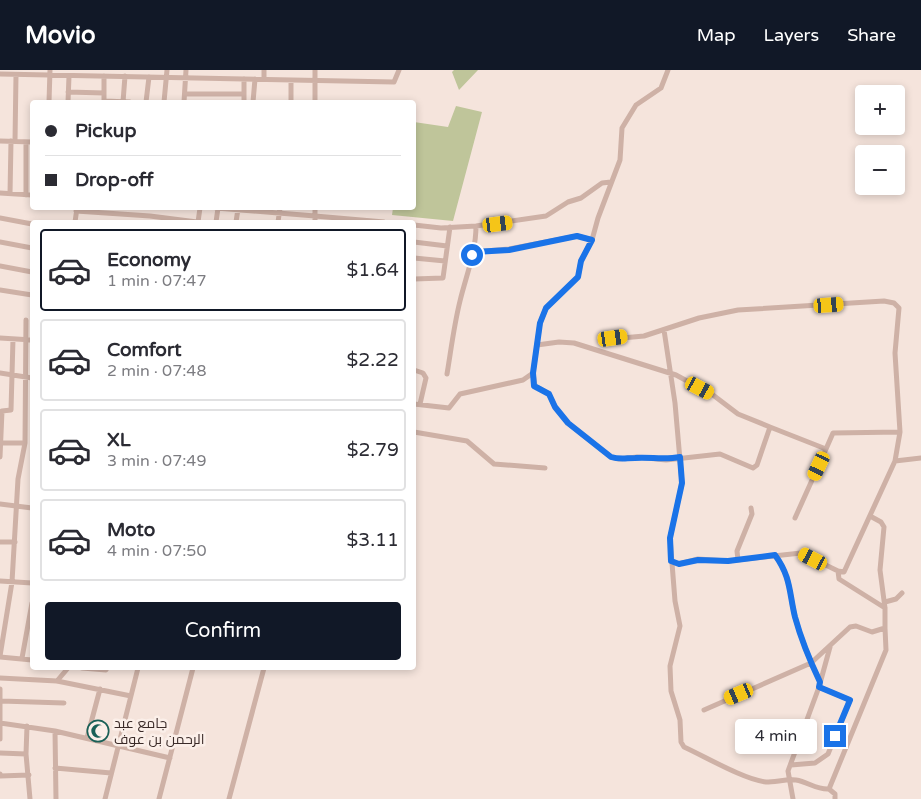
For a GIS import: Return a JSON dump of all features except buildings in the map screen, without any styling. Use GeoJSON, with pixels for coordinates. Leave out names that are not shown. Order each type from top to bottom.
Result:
{"type":"FeatureCollection","features":[{"type":"Feature","properties":{"kind":"street"},"geometry":{"type":"LineString","coordinates":[[134,70],[134,77]]}},
{"type":"Feature","properties":{"kind":"street"},"geometry":{"type":"LineString","coordinates":[[146,100],[154,70]]}},
{"type":"Feature","properties":{"kind":"street"},"geometry":{"type":"LineString","coordinates":[[164,100],[167,70]]}},
{"type":"Feature","properties":{"kind":"street"},"geometry":{"type":"LineString","coordinates":[[184,100],[186,70]]}},
{"type":"Feature","properties":{"kind":"street"},"geometry":{"type":"LineString","coordinates":[[264,70],[264,79]]}},
{"type":"Feature","properties":{"kind":"street"},"geometry":{"type":"LineString","coordinates":[[315,70],[315,100]]}},
{"type":"Feature","properties":{"kind":"street"},"geometry":{"type":"LineString","coordinates":[[0,74],[50,72],[68,76],[104,76],[114,73],[134,77],[264,79],[315,82],[394,82],[399,70]]}},
{"type":"Feature","properties":{"kind":"street"},"geometry":{"type":"LineString","coordinates":[[668,70],[662,88],[636,105],[625,121],[620,139],[620,160],[598,218],[592,240],[581,261],[578,277],[546,308],[540,323],[533,373],[534,386],[549,394],[555,407],[568,423],[611,457],[619,459],[637,457],[666,460],[720,454],[752,468],[757,465],[770,428]]}},
{"type":"Feature","properties":{"kind":"street"},"geometry":{"type":"LineString","coordinates":[[49,100],[50,72]]}},
{"type":"Feature","properties":{"kind":"street"},"geometry":{"type":"LineString","coordinates":[[10,194],[16,74]]}},
{"type":"Feature","properties":{"kind":"street"},"geometry":{"type":"LineString","coordinates":[[68,76],[68,100]]}},
{"type":"Feature","properties":{"kind":"street"},"geometry":{"type":"LineString","coordinates":[[104,76],[104,100]]}},
{"type":"Feature","properties":{"kind":"street"},"geometry":{"type":"LineString","coordinates":[[123,100],[124,76]]}},
{"type":"Feature","properties":{"kind":"street"},"geometry":{"type":"LineString","coordinates":[[244,79],[244,100]]}},
{"type":"Feature","properties":{"kind":"street"},"geometry":{"type":"LineString","coordinates":[[253,100],[254,79]]}},
{"type":"Feature","properties":{"kind":"street"},"geometry":{"type":"LineString","coordinates":[[290,100],[291,80]]}},
{"type":"Feature","properties":{"kind":"street"},"geometry":{"type":"LineString","coordinates":[[68,92],[104,93]]}},
{"type":"Feature","properties":{"kind":"street"},"geometry":{"type":"LineString","coordinates":[[185,94],[244,94]]}},
{"type":"Feature","properties":{"kind":"street"},"geometry":{"type":"LineString","coordinates":[[0,141],[30,142]]}},
{"type":"Feature","properties":{"kind":"street"},"geometry":{"type":"LineString","coordinates":[[26,142],[26,195]]}},
{"type":"Feature","properties":{"kind":"street"},"geometry":{"type":"LineString","coordinates":[[416,225],[476,226],[546,216],[602,183],[611,182]]}},
{"type":"Feature","properties":{"kind":"street"},"geometry":{"type":"LineString","coordinates":[[0,193],[30,195]]}},
{"type":"Feature","properties":{"kind":"street"},"geometry":{"type":"LineString","coordinates":[[87,210],[182,220]]}},
{"type":"Feature","properties":{"kind":"street"},"geometry":{"type":"LineString","coordinates":[[259,210],[280,211],[315,219],[338,220]]}},
{"type":"Feature","properties":{"kind":"street"},"geometry":{"type":"LineString","coordinates":[[0,218],[30,224]]}},
{"type":"Feature","properties":{"kind":"street"},"geometry":{"type":"LineString","coordinates":[[447,374],[459,304],[474,252],[476,226]]}},
{"type":"Feature","properties":{"kind":"street"},"geometry":{"type":"LineString","coordinates":[[416,279],[443,278],[450,227]]}},
{"type":"Feature","properties":{"kind":"street"},"geometry":{"type":"LineString","coordinates":[[474,252],[509,250],[577,236],[592,240]]}},
{"type":"Feature","properties":{"kind":"street"},"geometry":{"type":"LineString","coordinates":[[0,242],[30,248]]}},
{"type":"Feature","properties":{"kind":"street"},"geometry":{"type":"LineString","coordinates":[[416,242],[446,246]]}},
{"type":"Feature","properties":{"kind":"street"},"geometry":{"type":"LineString","coordinates":[[416,258],[445,260]]}},
{"type":"Feature","properties":{"kind":"street"},"geometry":{"type":"LineString","coordinates":[[0,266],[30,272]]}},
{"type":"Feature","properties":{"kind":"street"},"geometry":{"type":"LineString","coordinates":[[0,290],[30,295]]}},
{"type":"Feature","properties":{"kind":"street"},"geometry":{"type":"LineString","coordinates":[[600,340],[644,336],[699,318],[738,310],[884,302],[894,303],[899,308],[900,318],[895,353],[900,432],[895,461],[844,572],[838,571],[801,553],[738,560],[698,560],[679,564],[671,561]]}},
{"type":"Feature","properties":{"kind":"street"},"geometry":{"type":"LineString","coordinates":[[26,320],[24,443],[17,506],[12,582],[0,656],[30,660]]}},
{"type":"Feature","properties":{"kind":"street"},"geometry":{"type":"LineString","coordinates":[[664,330],[671,373],[682,483],[670,538],[671,561],[680,626],[670,666],[671,691],[680,720],[681,742],[684,747],[752,778],[766,782],[788,779],[817,788],[829,789],[834,794],[835,799]]}},
{"type":"Feature","properties":{"kind":"street"},"geometry":{"type":"LineString","coordinates":[[0,338],[30,340]]}},
{"type":"Feature","properties":{"kind":"street"},"geometry":{"type":"LineString","coordinates":[[0,457],[2,411],[11,410],[13,338]]}},
{"type":"Feature","properties":{"kind":"street"},"geometry":{"type":"LineString","coordinates":[[537,345],[559,342],[574,343],[671,373],[713,395],[738,414],[826,449]]}},
{"type":"Feature","properties":{"kind":"street"},"geometry":{"type":"LineString","coordinates":[[416,371],[423,373],[426,378],[417,404],[449,408],[460,394],[522,380],[533,373]]}},
{"type":"Feature","properties":{"kind":"street"},"geometry":{"type":"LineString","coordinates":[[0,373],[30,378]]}},
{"type":"Feature","properties":{"kind":"street"},"geometry":{"type":"LineString","coordinates":[[416,432],[467,441],[494,464],[545,468]]}},
{"type":"Feature","properties":{"kind":"street"},"geometry":{"type":"LineString","coordinates":[[795,518],[833,433],[900,432]]}},
{"type":"Feature","properties":{"kind":"street"},"geometry":{"type":"LineString","coordinates":[[2,443],[24,443]]}},
{"type":"Feature","properties":{"kind":"street"},"geometry":{"type":"LineString","coordinates":[[895,461],[921,458]]}},
{"type":"Feature","properties":{"kind":"street"},"geometry":{"type":"LineString","coordinates":[[0,504],[30,508]]}},
{"type":"Feature","properties":{"kind":"street"},"geometry":{"type":"LineString","coordinates":[[738,560],[737,550],[752,514],[751,508]]}},
{"type":"Feature","properties":{"kind":"street"},"geometry":{"type":"LineString","coordinates":[[829,789],[886,650],[885,605],[880,570],[884,527],[881,522],[870,516]]}},
{"type":"Feature","properties":{"kind":"street"},"geometry":{"type":"LineString","coordinates":[[0,542],[15,542]]}},
{"type":"Feature","properties":{"kind":"street"},"geometry":{"type":"LineString","coordinates":[[775,555],[788,577],[795,615],[819,684],[850,700],[828,754],[815,763],[790,765]]}},
{"type":"Feature","properties":{"kind":"street"},"geometry":{"type":"LineString","coordinates":[[838,571],[839,580],[885,605]]}},
{"type":"Feature","properties":{"kind":"street"},"geometry":{"type":"LineString","coordinates":[[0,581],[30,583]]}},
{"type":"Feature","properties":{"kind":"street"},"geometry":{"type":"LineString","coordinates":[[885,605],[902,593]]}},
{"type":"Feature","properties":{"kind":"street"},"geometry":{"type":"LineString","coordinates":[[22,658],[30,617]]}},
{"type":"Feature","properties":{"kind":"street"},"geometry":{"type":"LineString","coordinates":[[704,710],[811,663],[850,627],[856,626],[872,632],[885,628]]}},
{"type":"Feature","properties":{"kind":"street"},"geometry":{"type":"LineString","coordinates":[[793,799],[788,779],[790,765],[819,684],[830,645]]}},
{"type":"Feature","properties":{"kind":"street"},"geometry":{"type":"LineString","coordinates":[[57,681],[66,670]]}},
{"type":"Feature","properties":{"kind":"street"},"geometry":{"type":"LineString","coordinates":[[105,799],[138,670]]}},
{"type":"Feature","properties":{"kind":"street"},"geometry":{"type":"LineString","coordinates":[[159,799],[192,670]]}},
{"type":"Feature","properties":{"kind":"street"},"geometry":{"type":"LineString","coordinates":[[229,799],[263,670]]}},
{"type":"Feature","properties":{"kind":"street"},"geometry":{"type":"LineString","coordinates":[[0,678],[57,681],[131,696]]}},
{"type":"Feature","properties":{"kind":"street"},"geometry":{"type":"LineString","coordinates":[[0,689],[0,739]]}},
{"type":"Feature","properties":{"kind":"street"},"geometry":{"type":"LineString","coordinates":[[87,738],[100,689]]}},
{"type":"Feature","properties":{"kind":"street"},"geometry":{"type":"LineString","coordinates":[[1,701],[64,704]]}},
{"type":"Feature","properties":{"kind":"street"},"geometry":{"type":"LineString","coordinates":[[0,723],[55,731],[170,758]]}},
{"type":"Feature","properties":{"kind":"street"},"geometry":{"type":"LineString","coordinates":[[27,726],[26,754],[30,799]]}},
{"type":"Feature","properties":{"kind":"street"},"geometry":{"type":"LineString","coordinates":[[55,731],[56,799]]}},
{"type":"Feature","properties":{"kind":"street"},"geometry":{"type":"LineString","coordinates":[[0,753],[26,754]]}},
{"type":"Feature","properties":{"kind":"street"},"geometry":{"type":"LineString","coordinates":[[55,768],[112,773]]}},
{"type":"Feature","properties":{"kind":"street"},"geometry":{"type":"LineString","coordinates":[[0,774],[0,776],[29,776]]}},
{"type":"Feature","properties":{"kind":"green space"},"geometry":{"type":"Polygon","coordinates":[[[454,70],[478,70],[459,90],[452,72],[454,70]]]}},
{"type":"Feature","properties":{"kind":"green space"},"geometry":{"type":"Polygon","coordinates":[[[456,106],[482,112],[453,221],[392,215],[393,210],[416,210],[416,122],[448,127],[456,106]]]}},
{"type":"Feature","properties":{"kind":"place","name":"جامع عبد الرحمن بن عوف"},"geometry":{"type":"Point","coordinates":[98,731]}},
{"type":"Feature","properties":{"kind":"route"},"geometry":{"type":"LineString","coordinates":[[472,255],[474,252],[509,250],[577,236],[592,240],[581,261],[578,277],[555,302],[546,308],[540,323],[533,373],[534,386],[549,394],[555,407],[568,423],[611,457],[619,459],[637,457],[666,460],[680,457],[682,483],[680,501],[673,520],[670,538],[671,561],[679,564],[690,560],[728,561],[775,555],[788,577],[795,615],[811,663],[820,682],[819,687],[850,700],[835,736]]}}]}
